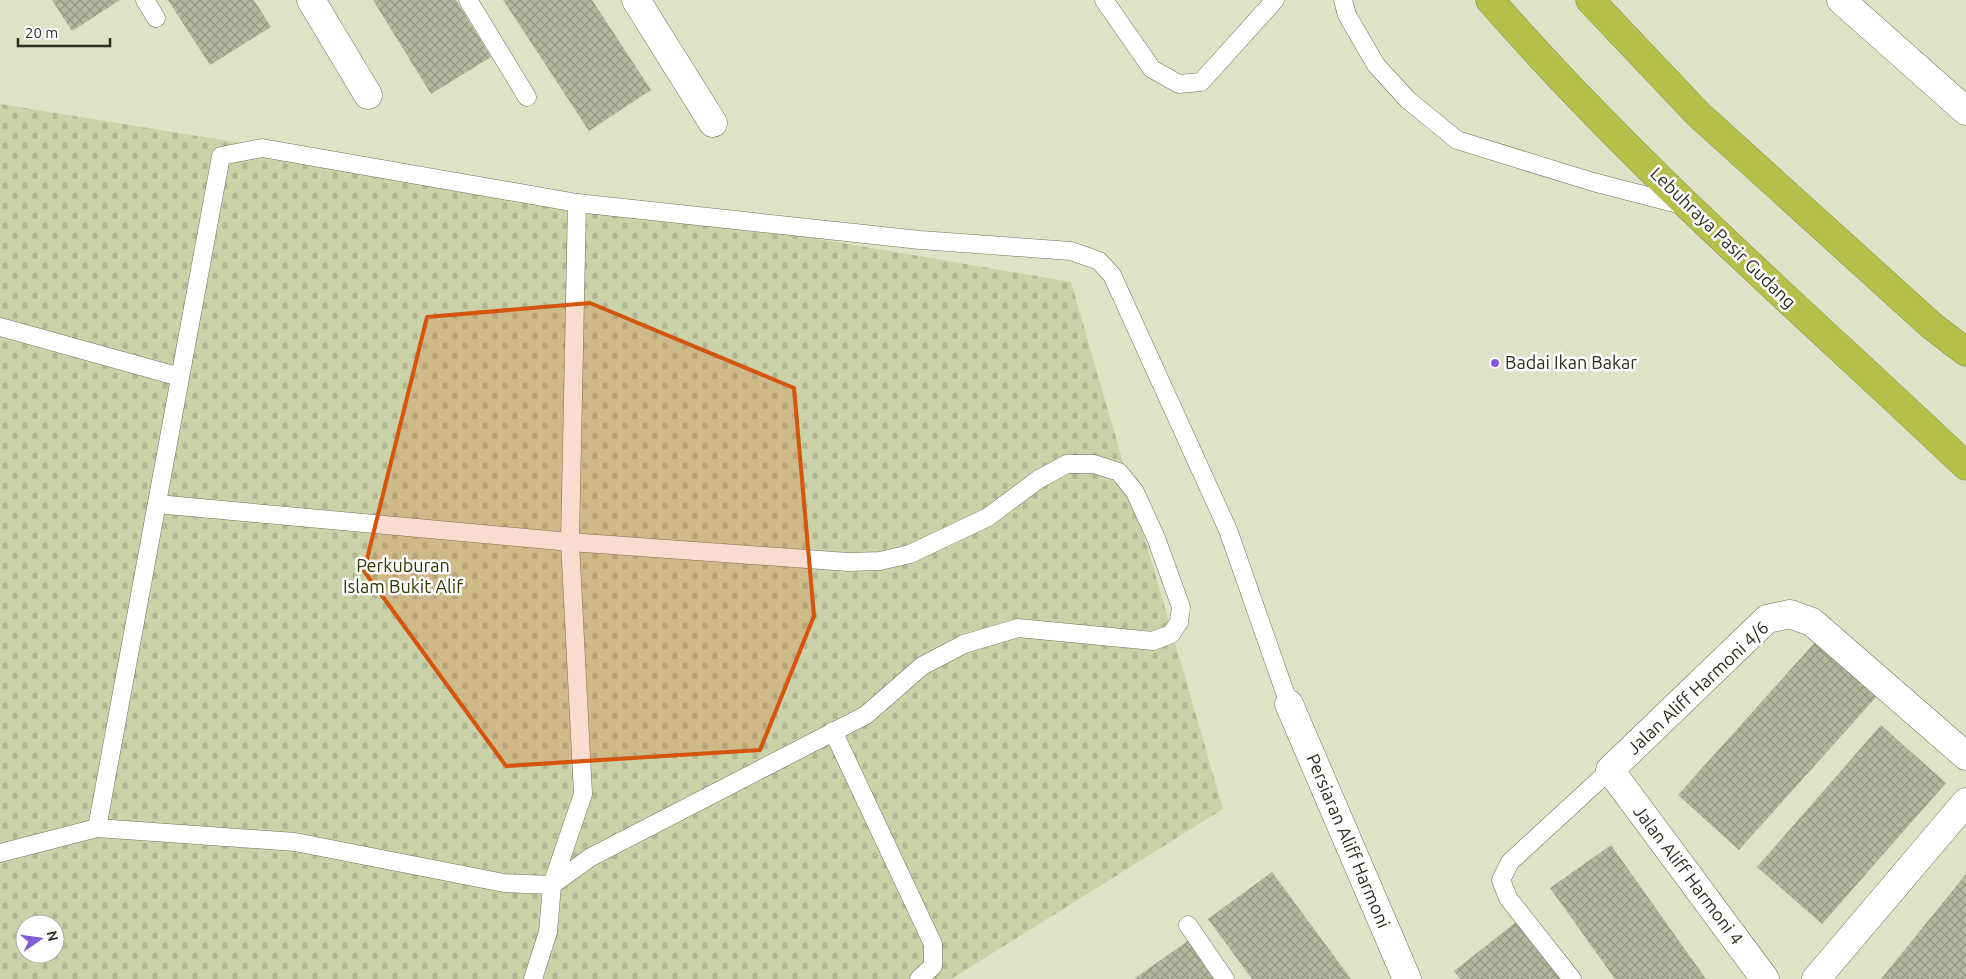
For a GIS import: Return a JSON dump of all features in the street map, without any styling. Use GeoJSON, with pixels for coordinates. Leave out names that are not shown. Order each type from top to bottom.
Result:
{"type":"FeatureCollection","features":[{"type":"Feature","properties":{"kind":"highway","name":"Lebuhraya Pasir Gudang"},"geometry":{"type":"LineString","coordinates":[[1490,0],[1529,46],[1686,206],[1966,466]]}},
{"type":"Feature","properties":{"kind":"highway"},"geometry":{"type":"LineString","coordinates":[[1590,0],[1698,114],[1932,326],[1966,352]]}},
{"type":"Feature","properties":{"kind":"highway"},"geometry":{"type":"LineString","coordinates":[[1930,432],[1966,476]]}},
{"type":"Feature","properties":{"kind":"street"},"geometry":{"type":"LineString","coordinates":[[311,0],[368,95]]}},
{"type":"Feature","properties":{"kind":"street"},"geometry":{"type":"LineString","coordinates":[[636,0],[713,122]]}},
{"type":"Feature","properties":{"kind":"street"},"geometry":{"type":"LineString","coordinates":[[1841,0],[1963,102]]}},
{"type":"Feature","properties":{"kind":"street","name":"Jalan Aliff Harmoni 4/6"},"geometry":{"type":"LineString","coordinates":[[1610,770],[1767,619],[1790,614],[1812,622],[1966,756]]}},
{"type":"Feature","properties":{"kind":"street","name":"Persiaran Aliff Harmoni"},"geometry":{"type":"LineString","coordinates":[[1289,704],[1407,979]]}},
{"type":"Feature","properties":{"kind":"street","name":"Jalan Aliff Harmoni 4"},"geometry":{"type":"LineString","coordinates":[[1610,770],[1765,979]]}},
{"type":"Feature","properties":{"kind":"street"},"geometry":{"type":"LineString","coordinates":[[1816,979],[1966,802]]}},
{"type":"Feature","properties":{"kind":"lane"},"geometry":{"type":"LineString","coordinates":[[145,0],[156,18]]}},
{"type":"Feature","properties":{"kind":"lane"},"geometry":{"type":"LineString","coordinates":[[468,0],[527,97]]}},
{"type":"Feature","properties":{"kind":"lane"},"geometry":{"type":"LineString","coordinates":[[1104,0],[1152,69],[1179,84],[1201,82],[1275,0]]}},
{"type":"Feature","properties":{"kind":"lane"},"geometry":{"type":"LineString","coordinates":[[1343,0],[1347,15],[1376,65],[1408,100],[1457,140],[1593,182],[1686,206]]}},
{"type":"Feature","properties":{"kind":"lane"},"geometry":{"type":"LineString","coordinates":[[97,828],[221,156],[262,148],[577,203],[920,240],[1071,251],[1099,261],[1112,275],[1228,530],[1289,704]]}},
{"type":"Feature","properties":{"kind":"lane"},"geometry":{"type":"LineString","coordinates":[[533,979],[548,932],[552,885],[583,794],[570,542],[577,203]]}},
{"type":"Feature","properties":{"kind":"lane"},"geometry":{"type":"LineString","coordinates":[[0,327],[180,376]]}},
{"type":"Feature","properties":{"kind":"lane"},"geometry":{"type":"LineString","coordinates":[[0,853],[97,828],[295,842],[504,883],[552,885],[591,858],[866,715],[922,666],[964,644],[1018,628],[1153,641],[1171,634],[1179,622],[1181,607],[1156,538],[1135,492],[1119,472],[1094,464],[1067,464],[1039,479],[988,516],[910,554],[880,561],[848,562],[570,542],[157,504]]}},
{"type":"Feature","properties":{"kind":"lane"},"geometry":{"type":"LineString","coordinates":[[833,731],[933,944],[933,966],[919,979]]}},
{"type":"Feature","properties":{"kind":"lane"},"geometry":{"type":"LineString","coordinates":[[1572,979],[1508,898],[1501,880],[1510,862],[1610,770]]}},
{"type":"Feature","properties":{"kind":"lane"},"geometry":{"type":"LineString","coordinates":[[1188,925],[1225,979]]}},
{"type":"Feature","properties":{"kind":"highlighted area"},"geometry":{"type":"Polygon","coordinates":[[[590,303],[794,388],[814,616],[760,750],[506,766],[364,571],[427,317],[590,303]]]}},
{"type":"Feature","properties":{"kind":"green space","name":"Perkuburan Islam Bukit Alif"},"geometry":{"type":"Polygon","coordinates":[[[0,104],[568,196],[1071,282],[1223,809],[951,979],[0,979],[0,104]]]}},
{"type":"Feature","properties":{"kind":"building"},"geometry":{"type":"Polygon","coordinates":[[[52,0],[120,0],[72,31],[52,0]]]}},
{"type":"Feature","properties":{"kind":"building"},"geometry":{"type":"Polygon","coordinates":[[[168,0],[254,0],[271,27],[210,65],[168,0]]]}},
{"type":"Feature","properties":{"kind":"building"},"geometry":{"type":"Polygon","coordinates":[[[373,0],[456,0],[491,57],[431,94],[373,0]]]}},
{"type":"Feature","properties":{"kind":"building"},"geometry":{"type":"Polygon","coordinates":[[[503,0],[592,0],[651,90],[589,131],[503,0]]]}},
{"type":"Feature","properties":{"kind":"building"},"geometry":{"type":"Polygon","coordinates":[[[1817,640],[1878,695],[1739,850],[1678,795],[1817,640]]]}},
{"type":"Feature","properties":{"kind":"building"},"geometry":{"type":"Polygon","coordinates":[[[1881,725],[1946,783],[1822,924],[1757,867],[1881,725]]]}},
{"type":"Feature","properties":{"kind":"building"},"geometry":{"type":"Polygon","coordinates":[[[1611,845],[1706,979],[1615,979],[1550,888],[1611,845]]]}},
{"type":"Feature","properties":{"kind":"building"},"geometry":{"type":"Polygon","coordinates":[[[1272,872],[1351,979],[1252,979],[1208,919],[1272,872]]]}},
{"type":"Feature","properties":{"kind":"building"},"geometry":{"type":"Polygon","coordinates":[[[1966,874],[1966,979],[1881,979],[1966,874]]]}},
{"type":"Feature","properties":{"kind":"building"},"geometry":{"type":"Polygon","coordinates":[[[1520,919],[1567,979],[1460,979],[1454,971],[1520,919]]]}},
{"type":"Feature","properties":{"kind":"building"},"geometry":{"type":"Polygon","coordinates":[[[1189,940],[1217,979],[1134,979],[1189,940]]]}},
{"type":"Feature","properties":{"kind":"place","name":"Badai Ikan Bakar"},"geometry":{"type":"Point","coordinates":[1495,363]}}]}
